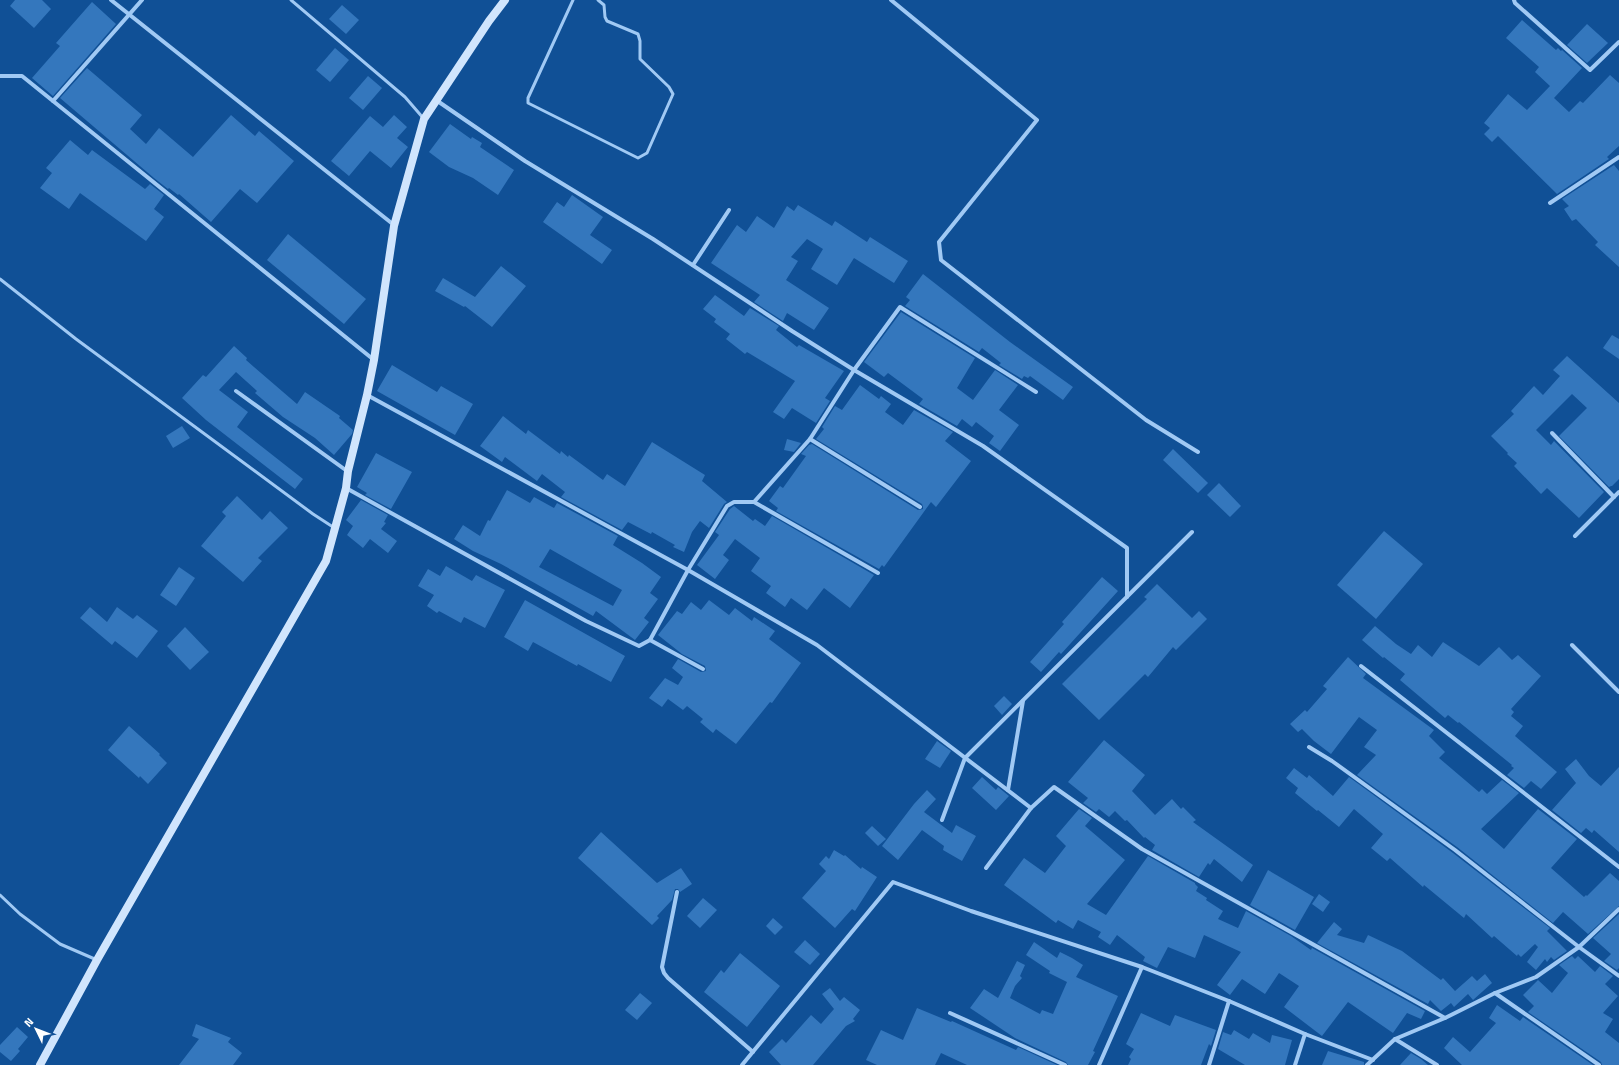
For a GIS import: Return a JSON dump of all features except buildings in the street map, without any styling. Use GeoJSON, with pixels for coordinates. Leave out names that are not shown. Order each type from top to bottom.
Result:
{"type":"FeatureCollection","features":[{"type":"Feature","properties":{"kind":"street"},"geometry":{"type":"LineString","coordinates":[[111,0],[394,226]]}},
{"type":"Feature","properties":{"kind":"street"},"geometry":{"type":"LineString","coordinates":[[53,101],[142,0]]}},
{"type":"Feature","properties":{"kind":"street"},"geometry":{"type":"LineString","coordinates":[[40,1065],[97,960],[326,561],[346,488],[348,471],[367,395],[374,360],[394,226],[424,119],[435,100],[505,0]]}},
{"type":"Feature","properties":{"kind":"street"},"geometry":{"type":"LineString","coordinates":[[890,0],[1037,120],[939,242],[941,260],[1146,420],[1198,452]]}},
{"type":"Feature","properties":{"kind":"street"},"geometry":{"type":"LineString","coordinates":[[1514,0],[1515,3],[1590,70],[1619,42]]}},
{"type":"Feature","properties":{"kind":"street"},"geometry":{"type":"LineString","coordinates":[[0,76],[22,76],[374,360]]}},
{"type":"Feature","properties":{"kind":"street"},"geometry":{"type":"LineString","coordinates":[[435,100],[525,161],[654,239],[854,370],[983,446],[1127,548],[1127,597]]}},
{"type":"Feature","properties":{"kind":"street"},"geometry":{"type":"LineString","coordinates":[[1550,203],[1619,157]]}},
{"type":"Feature","properties":{"kind":"street"},"geometry":{"type":"LineString","coordinates":[[693,265],[729,210]]}},
{"type":"Feature","properties":{"kind":"street"},"geometry":{"type":"LineString","coordinates":[[754,502],[810,439],[854,370],[900,307],[1036,392]]}},
{"type":"Feature","properties":{"kind":"street"},"geometry":{"type":"LineString","coordinates":[[236,391],[348,471]]}},
{"type":"Feature","properties":{"kind":"street"},"geometry":{"type":"LineString","coordinates":[[367,395],[688,570],[817,645],[1031,808]]}},
{"type":"Feature","properties":{"kind":"street"},"geometry":{"type":"LineString","coordinates":[[1552,433],[1614,497]]}},
{"type":"Feature","properties":{"kind":"street"},"geometry":{"type":"LineString","coordinates":[[810,439],[920,507]]}},
{"type":"Feature","properties":{"kind":"street"},"geometry":{"type":"LineString","coordinates":[[346,488],[586,621],[639,646],[650,640],[688,570],[727,506],[734,502],[754,502],[878,573]]}},
{"type":"Feature","properties":{"kind":"street"},"geometry":{"type":"LineString","coordinates":[[1575,536],[1619,492]]}},
{"type":"Feature","properties":{"kind":"street"},"geometry":{"type":"LineString","coordinates":[[942,820],[965,758],[1192,532]]}},
{"type":"Feature","properties":{"kind":"street"},"geometry":{"type":"LineString","coordinates":[[650,640],[702,669]]}},
{"type":"Feature","properties":{"kind":"street"},"geometry":{"type":"LineString","coordinates":[[1572,645],[1619,692]]}},
{"type":"Feature","properties":{"kind":"street"},"geometry":{"type":"LineString","coordinates":[[1361,666],[1619,867]]}},
{"type":"Feature","properties":{"kind":"street"},"geometry":{"type":"LineString","coordinates":[[1008,790],[1021,708],[1024,699]]}},
{"type":"Feature","properties":{"kind":"street"},"geometry":{"type":"LineString","coordinates":[[1310,747],[1332,761],[1455,850],[1579,947],[1619,976]]}},
{"type":"Feature","properties":{"kind":"street"},"geometry":{"type":"LineString","coordinates":[[986,868],[1031,808],[1054,787],[1142,849],[1445,1018]]}},
{"type":"Feature","properties":{"kind":"street"},"geometry":{"type":"LineString","coordinates":[[742,1065],[893,882],[971,911],[1142,966],[1305,1034],[1373,1060]]}},
{"type":"Feature","properties":{"kind":"street"},"geometry":{"type":"LineString","coordinates":[[677,892],[662,967],[664,973],[753,1052]]}},
{"type":"Feature","properties":{"kind":"street"},"geometry":{"type":"LineString","coordinates":[[1367,1065],[1395,1039],[1445,1018],[1495,993],[1536,977],[1579,947],[1619,909]]}},
{"type":"Feature","properties":{"kind":"street"},"geometry":{"type":"LineString","coordinates":[[1099,1065],[1142,966]]}},
{"type":"Feature","properties":{"kind":"street"},"geometry":{"type":"LineString","coordinates":[[1495,993],[1599,1065]]}},
{"type":"Feature","properties":{"kind":"street"},"geometry":{"type":"LineString","coordinates":[[1209,1065],[1229,1001]]}},
{"type":"Feature","properties":{"kind":"street"},"geometry":{"type":"LineString","coordinates":[[950,1013],[1065,1065]]}},
{"type":"Feature","properties":{"kind":"street"},"geometry":{"type":"LineString","coordinates":[[1295,1065],[1305,1034]]}},
{"type":"Feature","properties":{"kind":"street"},"geometry":{"type":"LineString","coordinates":[[1395,1039],[1438,1065]]}},
{"type":"Feature","properties":{"kind":"lane"},"geometry":{"type":"LineString","coordinates":[[291,0],[405,97],[424,119]]}},
{"type":"Feature","properties":{"kind":"lane"},"geometry":{"type":"LineString","coordinates":[[573,0],[528,98],[528,103],[638,158],[647,152],[673,94],[669,87],[640,59],[640,41],[638,34],[607,20],[605,17],[604,5],[598,0]]}},
{"type":"Feature","properties":{"kind":"lane"},"geometry":{"type":"LineString","coordinates":[[0,279],[83,344],[313,514],[335,528]]}},
{"type":"Feature","properties":{"kind":"lane"},"geometry":{"type":"LineString","coordinates":[[0,895],[20,914],[60,944],[97,960]]}}]}
